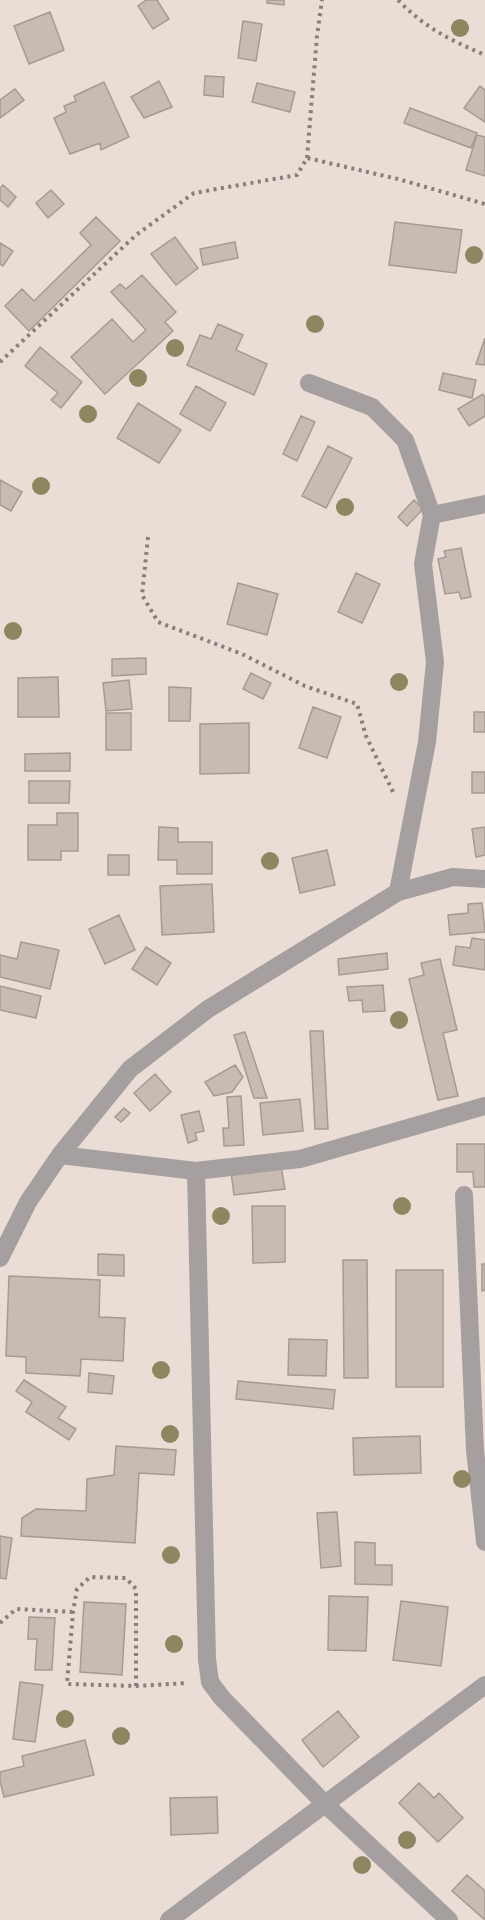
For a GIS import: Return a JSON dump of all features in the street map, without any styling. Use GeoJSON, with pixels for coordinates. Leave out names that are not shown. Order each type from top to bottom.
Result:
{"type":"FeatureCollection","features":[{"type":"Feature","properties":{"kind":"street"},"geometry":{"type":"LineString","coordinates":[[309,383],[372,407],[405,440],[432,515],[423,564],[435,663],[427,742],[398,892]]}},
{"type":"Feature","properties":{"kind":"street"},"geometry":{"type":"LineString","coordinates":[[432,515],[485,504]]}},
{"type":"Feature","properties":{"kind":"street"},"geometry":{"type":"LineString","coordinates":[[0,1258],[28,1202],[60,1155],[130,1070],[208,1009],[398,892],[453,877],[485,879]]}},
{"type":"Feature","properties":{"kind":"street"},"geometry":{"type":"LineString","coordinates":[[60,1155],[196,1171],[300,1159],[485,1106]]}},
{"type":"Feature","properties":{"kind":"street"},"geometry":{"type":"LineString","coordinates":[[196,1171],[207,1659],[210,1682],[222,1698],[325,1804],[449,1920]]}},
{"type":"Feature","properties":{"kind":"street"},"geometry":{"type":"LineString","coordinates":[[464,1195],[475,1450],[485,1542]]}},
{"type":"Feature","properties":{"kind":"street"},"geometry":{"type":"LineString","coordinates":[[169,1920],[485,1685]]}},
{"type":"Feature","properties":{"kind":"path"},"geometry":{"type":"LineString","coordinates":[[0,362],[136,235],[194,193],[297,175],[307,158],[322,0]]}},
{"type":"Feature","properties":{"kind":"path"},"geometry":{"type":"LineString","coordinates":[[398,0],[411,14],[448,39],[485,55]]}},
{"type":"Feature","properties":{"kind":"path"},"geometry":{"type":"LineString","coordinates":[[307,158],[398,179],[485,204]]}},
{"type":"Feature","properties":{"kind":"path"},"geometry":{"type":"LineString","coordinates":[[148,537],[142,595],[158,622],[242,654],[305,686],[357,704],[366,736],[410,827]]}},
{"type":"Feature","properties":{"kind":"path"},"geometry":{"type":"LineString","coordinates":[[136,1686],[136,1589],[126,1578],[90,1577],[77,1589],[67,1684],[136,1686],[210,1682]]}},
{"type":"Feature","properties":{"kind":"path"},"geometry":{"type":"LineString","coordinates":[[0,1623],[16,1609],[73,1612]]}},
{"type":"Feature","properties":{"kind":"building"},"geometry":{"type":"Polygon","coordinates":[[[146,0],[157,0],[169,19],[153,29],[138,6],[146,0]]]}},
{"type":"Feature","properties":{"kind":"building"},"geometry":{"type":"Polygon","coordinates":[[[267,0],[284,0],[284,5],[267,3],[267,0]]]}},
{"type":"Feature","properties":{"kind":"building"},"geometry":{"type":"Polygon","coordinates":[[[50,12],[64,50],[29,64],[14,26],[50,12]]]}},
{"type":"Feature","properties":{"kind":"building"},"geometry":{"type":"Polygon","coordinates":[[[243,21],[262,24],[256,61],[238,58],[243,21]]]}},
{"type":"Feature","properties":{"kind":"building"},"geometry":{"type":"Polygon","coordinates":[[[205,76],[224,77],[223,97],[204,95],[205,76]]]}},
{"type":"Feature","properties":{"kind":"building"},"geometry":{"type":"Polygon","coordinates":[[[159,81],[172,107],[144,118],[131,97],[159,81]]]}},
{"type":"Feature","properties":{"kind":"building"},"geometry":{"type":"Polygon","coordinates":[[[104,82],[129,137],[101,150],[100,143],[70,154],[54,118],[66,112],[64,106],[76,101],[74,96],[104,82]]]}},
{"type":"Feature","properties":{"kind":"building"},"geometry":{"type":"Polygon","coordinates":[[[257,83],[295,92],[290,112],[252,102],[257,83]]]}},
{"type":"Feature","properties":{"kind":"building"},"geometry":{"type":"Polygon","coordinates":[[[480,86],[485,90],[485,122],[464,108],[480,86]]]}},
{"type":"Feature","properties":{"kind":"building"},"geometry":{"type":"Polygon","coordinates":[[[15,89],[24,100],[0,118],[0,100],[15,89]]]}},
{"type":"Feature","properties":{"kind":"building"},"geometry":{"type":"Polygon","coordinates":[[[410,108],[477,133],[471,148],[404,123],[410,108]]]}},
{"type":"Feature","properties":{"kind":"building"},"geometry":{"type":"Polygon","coordinates":[[[477,135],[485,137],[485,176],[466,170],[477,135]]]}},
{"type":"Feature","properties":{"kind":"building"},"geometry":{"type":"Polygon","coordinates":[[[3,185],[16,197],[8,207],[0,200],[0,188],[3,185]]]}},
{"type":"Feature","properties":{"kind":"building"},"geometry":{"type":"Polygon","coordinates":[[[51,190],[64,204],[48,218],[36,203],[51,190]]]}},
{"type":"Feature","properties":{"kind":"building"},"geometry":{"type":"Polygon","coordinates":[[[96,217],[120,241],[29,331],[5,306],[22,289],[34,301],[91,245],[80,233],[96,217]]]}},
{"type":"Feature","properties":{"kind":"building"},"geometry":{"type":"Polygon","coordinates":[[[395,222],[462,230],[456,273],[389,265],[395,222]]]}},
{"type":"Feature","properties":{"kind":"building"},"geometry":{"type":"Polygon","coordinates":[[[175,237],[198,268],[176,285],[151,254],[175,237]]]}},
{"type":"Feature","properties":{"kind":"building"},"geometry":{"type":"Polygon","coordinates":[[[235,242],[238,258],[203,265],[200,249],[235,242]]]}},
{"type":"Feature","properties":{"kind":"building"},"geometry":{"type":"Polygon","coordinates":[[[0,243],[13,251],[3,266],[0,264],[0,243]]]}},
{"type":"Feature","properties":{"kind":"building"},"geometry":{"type":"Polygon","coordinates":[[[142,275],[176,312],[165,322],[173,331],[105,394],[71,357],[112,319],[133,342],[146,330],[111,292],[120,284],[126,289],[142,275]]]}},
{"type":"Feature","properties":{"kind":"building"},"geometry":{"type":"Polygon","coordinates":[[[218,324],[243,335],[236,350],[267,364],[254,395],[187,365],[200,335],[211,339],[218,324]]]}},
{"type":"Feature","properties":{"kind":"building"},"geometry":{"type":"Polygon","coordinates":[[[485,338],[485,365],[476,364],[485,338]]]}},
{"type":"Feature","properties":{"kind":"building"},"geometry":{"type":"Polygon","coordinates":[[[40,347],[82,382],[61,408],[51,400],[58,393],[25,366],[40,347]]]}},
{"type":"Feature","properties":{"kind":"building"},"geometry":{"type":"Polygon","coordinates":[[[443,373],[476,380],[472,398],[439,390],[443,373]]]}},
{"type":"Feature","properties":{"kind":"building"},"geometry":{"type":"Polygon","coordinates":[[[196,386],[226,403],[210,431],[180,414],[196,386]]]}},
{"type":"Feature","properties":{"kind":"building"},"geometry":{"type":"Polygon","coordinates":[[[483,394],[485,416],[469,426],[458,409],[483,394]]]}},
{"type":"Feature","properties":{"kind":"building"},"geometry":{"type":"Polygon","coordinates":[[[138,403],[181,430],[159,463],[117,438],[138,403]]]}},
{"type":"Feature","properties":{"kind":"building"},"geometry":{"type":"Polygon","coordinates":[[[301,416],[315,422],[297,461],[283,454],[301,416]]]}},
{"type":"Feature","properties":{"kind":"building"},"geometry":{"type":"Polygon","coordinates":[[[328,446],[352,458],[326,508],[302,496],[328,446]]]}},
{"type":"Feature","properties":{"kind":"building"},"geometry":{"type":"Polygon","coordinates":[[[0,480],[22,492],[11,511],[0,505],[0,480]]]}},
{"type":"Feature","properties":{"kind":"building"},"geometry":{"type":"Polygon","coordinates":[[[414,500],[423,509],[407,526],[398,517],[414,500]]]}},
{"type":"Feature","properties":{"kind":"building"},"geometry":{"type":"Polygon","coordinates":[[[461,548],[471,597],[461,599],[459,592],[445,594],[438,559],[446,557],[444,551],[461,548]]]}},
{"type":"Feature","properties":{"kind":"building"},"geometry":{"type":"Polygon","coordinates":[[[356,573],[380,584],[362,623],[338,612],[356,573]]]}},
{"type":"Feature","properties":{"kind":"building"},"geometry":{"type":"Polygon","coordinates":[[[238,583],[278,594],[267,635],[227,624],[238,583]]]}},
{"type":"Feature","properties":{"kind":"building"},"geometry":{"type":"Polygon","coordinates":[[[146,658],[146,674],[112,676],[112,659],[146,658]]]}},
{"type":"Feature","properties":{"kind":"building"},"geometry":{"type":"Polygon","coordinates":[[[251,673],[271,683],[263,699],[243,689],[251,673]]]}},
{"type":"Feature","properties":{"kind":"building"},"geometry":{"type":"Polygon","coordinates":[[[58,677],[59,717],[18,717],[18,678],[58,677]]]}},
{"type":"Feature","properties":{"kind":"building"},"geometry":{"type":"Polygon","coordinates":[[[129,680],[132,709],[106,711],[103,683],[129,680]]]}},
{"type":"Feature","properties":{"kind":"building"},"geometry":{"type":"Polygon","coordinates":[[[169,687],[191,688],[190,721],[169,721],[169,687]]]}},
{"type":"Feature","properties":{"kind":"building"},"geometry":{"type":"Polygon","coordinates":[[[313,707],[341,717],[327,758],[299,748],[313,707]]]}},
{"type":"Feature","properties":{"kind":"building"},"geometry":{"type":"Polygon","coordinates":[[[474,712],[485,712],[485,732],[474,732],[474,712]]]}},
{"type":"Feature","properties":{"kind":"building"},"geometry":{"type":"Polygon","coordinates":[[[106,713],[131,713],[131,750],[106,750],[106,713]]]}},
{"type":"Feature","properties":{"kind":"building"},"geometry":{"type":"Polygon","coordinates":[[[249,723],[249,773],[200,774],[200,724],[249,723]]]}},
{"type":"Feature","properties":{"kind":"building"},"geometry":{"type":"Polygon","coordinates":[[[70,753],[70,771],[25,771],[25,754],[70,753]]]}},
{"type":"Feature","properties":{"kind":"building"},"geometry":{"type":"Polygon","coordinates":[[[472,772],[485,772],[485,793],[472,793],[472,772]]]}},
{"type":"Feature","properties":{"kind":"building"},"geometry":{"type":"Polygon","coordinates":[[[29,781],[70,781],[69,803],[29,803],[29,781]]]}},
{"type":"Feature","properties":{"kind":"building"},"geometry":{"type":"Polygon","coordinates":[[[57,813],[78,813],[78,851],[61,851],[61,860],[28,860],[28,825],[57,825],[57,813]]]}},
{"type":"Feature","properties":{"kind":"building"},"geometry":{"type":"Polygon","coordinates":[[[159,827],[178,828],[178,842],[212,842],[212,874],[177,874],[177,860],[158,860],[159,827]]]}},
{"type":"Feature","properties":{"kind":"building"},"geometry":{"type":"Polygon","coordinates":[[[485,827],[485,855],[476,857],[472,829],[485,827]]]}},
{"type":"Feature","properties":{"kind":"building"},"geometry":{"type":"Polygon","coordinates":[[[327,850],[335,885],[300,893],[292,858],[327,850]]]}},
{"type":"Feature","properties":{"kind":"building"},"geometry":{"type":"Polygon","coordinates":[[[108,855],[129,855],[129,875],[108,875],[108,855]]]}},
{"type":"Feature","properties":{"kind":"building"},"geometry":{"type":"Polygon","coordinates":[[[212,884],[214,932],[162,935],[160,886],[212,884]]]}},
{"type":"Feature","properties":{"kind":"building"},"geometry":{"type":"Polygon","coordinates":[[[482,903],[485,932],[450,935],[448,915],[468,913],[468,904],[482,903]]]}},
{"type":"Feature","properties":{"kind":"building"},"geometry":{"type":"Polygon","coordinates":[[[119,915],[135,950],[105,964],[89,929],[119,915]]]}},
{"type":"Feature","properties":{"kind":"building"},"geometry":{"type":"Polygon","coordinates":[[[472,938],[485,940],[485,970],[453,965],[456,946],[470,948],[472,938]]]}},
{"type":"Feature","properties":{"kind":"building"},"geometry":{"type":"Polygon","coordinates":[[[21,942],[59,950],[50,989],[0,977],[0,955],[17,959],[21,942]]]}},
{"type":"Feature","properties":{"kind":"building"},"geometry":{"type":"Polygon","coordinates":[[[146,947],[171,963],[157,985],[132,969],[146,947]]]}},
{"type":"Feature","properties":{"kind":"building"},"geometry":{"type":"Polygon","coordinates":[[[387,953],[388,969],[339,975],[338,959],[387,953]]]}},
{"type":"Feature","properties":{"kind":"building"},"geometry":{"type":"Polygon","coordinates":[[[440,959],[457,1030],[443,1033],[458,1096],[438,1100],[409,979],[424,975],[421,963],[440,959]]]}},
{"type":"Feature","properties":{"kind":"building"},"geometry":{"type":"Polygon","coordinates":[[[383,985],[385,1011],[363,1012],[362,1000],[349,1001],[347,987],[383,985]]]}},
{"type":"Feature","properties":{"kind":"building"},"geometry":{"type":"Polygon","coordinates":[[[0,986],[41,996],[36,1018],[0,1010],[0,986]]]}},
{"type":"Feature","properties":{"kind":"building"},"geometry":{"type":"Polygon","coordinates":[[[310,1031],[323,1031],[328,1129],[315,1129],[310,1031]]]}},
{"type":"Feature","properties":{"kind":"building"},"geometry":{"type":"Polygon","coordinates":[[[245,1032],[267,1098],[254,1098],[234,1035],[245,1032]]]}},
{"type":"Feature","properties":{"kind":"building"},"geometry":{"type":"Polygon","coordinates":[[[235,1065],[243,1077],[232,1092],[214,1096],[205,1082],[235,1065]]]}},
{"type":"Feature","properties":{"kind":"building"},"geometry":{"type":"Polygon","coordinates":[[[155,1074],[171,1092],[150,1111],[134,1093],[155,1074]]]}},
{"type":"Feature","properties":{"kind":"building"},"geometry":{"type":"Polygon","coordinates":[[[241,1096],[244,1145],[224,1146],[223,1128],[229,1128],[227,1097],[241,1096]]]}},
{"type":"Feature","properties":{"kind":"building"},"geometry":{"type":"Polygon","coordinates":[[[300,1099],[303,1131],[263,1135],[260,1103],[300,1099]]]}},
{"type":"Feature","properties":{"kind":"building"},"geometry":{"type":"Polygon","coordinates":[[[124,1108],[130,1113],[121,1122],[115,1117],[124,1108]]]}},
{"type":"Feature","properties":{"kind":"building"},"geometry":{"type":"Polygon","coordinates":[[[199,1111],[204,1131],[195,1133],[197,1140],[188,1143],[181,1115],[199,1111]]]}},
{"type":"Feature","properties":{"kind":"building"},"geometry":{"type":"Polygon","coordinates":[[[457,1144],[485,1144],[485,1187],[474,1187],[473,1172],[457,1172],[457,1144]]]}},
{"type":"Feature","properties":{"kind":"building"},"geometry":{"type":"Polygon","coordinates":[[[281,1166],[285,1189],[234,1195],[231,1172],[281,1166]]]}},
{"type":"Feature","properties":{"kind":"building"},"geometry":{"type":"Polygon","coordinates":[[[252,1206],[285,1206],[285,1262],[253,1263],[252,1206]]]}},
{"type":"Feature","properties":{"kind":"building"},"geometry":{"type":"Polygon","coordinates":[[[98,1254],[124,1255],[124,1276],[98,1275],[98,1254]]]}},
{"type":"Feature","properties":{"kind":"building"},"geometry":{"type":"Polygon","coordinates":[[[343,1260],[367,1260],[368,1378],[344,1378],[343,1260]]]}},
{"type":"Feature","properties":{"kind":"building"},"geometry":{"type":"Polygon","coordinates":[[[482,1264],[485,1264],[485,1290],[482,1291],[482,1264]]]}},
{"type":"Feature","properties":{"kind":"building"},"geometry":{"type":"Polygon","coordinates":[[[396,1270],[443,1270],[443,1387],[396,1387],[396,1270]]]}},
{"type":"Feature","properties":{"kind":"building"},"geometry":{"type":"Polygon","coordinates":[[[9,1276],[100,1280],[99,1317],[125,1318],[123,1361],[81,1359],[80,1376],[26,1373],[26,1357],[6,1356],[9,1276]]]}},
{"type":"Feature","properties":{"kind":"building"},"geometry":{"type":"Polygon","coordinates":[[[289,1339],[327,1340],[326,1376],[288,1375],[289,1339]]]}},
{"type":"Feature","properties":{"kind":"building"},"geometry":{"type":"Polygon","coordinates":[[[89,1373],[114,1376],[112,1394],[88,1392],[89,1373]]]}},
{"type":"Feature","properties":{"kind":"building"},"geometry":{"type":"Polygon","coordinates":[[[24,1380],[66,1407],[58,1418],[76,1429],[69,1440],[26,1412],[32,1402],[16,1391],[24,1380]]]}},
{"type":"Feature","properties":{"kind":"building"},"geometry":{"type":"Polygon","coordinates":[[[238,1381],[335,1390],[333,1409],[236,1399],[238,1381]]]}},
{"type":"Feature","properties":{"kind":"building"},"geometry":{"type":"Polygon","coordinates":[[[420,1436],[421,1473],[354,1475],[353,1438],[420,1436]]]}},
{"type":"Feature","properties":{"kind":"building"},"geometry":{"type":"Polygon","coordinates":[[[116,1446],[176,1450],[174,1475],[139,1473],[135,1543],[21,1536],[22,1518],[36,1509],[86,1511],[87,1479],[114,1475],[116,1446]]]}},
{"type":"Feature","properties":{"kind":"building"},"geometry":{"type":"Polygon","coordinates":[[[337,1512],[341,1566],[321,1568],[317,1513],[337,1512]]]}},
{"type":"Feature","properties":{"kind":"building"},"geometry":{"type":"Polygon","coordinates":[[[0,1536],[12,1538],[6,1579],[0,1578],[0,1536]]]}},
{"type":"Feature","properties":{"kind":"building"},"geometry":{"type":"Polygon","coordinates":[[[355,1542],[375,1543],[375,1565],[392,1565],[392,1585],[355,1584],[355,1542]]]}},
{"type":"Feature","properties":{"kind":"building"},"geometry":{"type":"Polygon","coordinates":[[[329,1596],[368,1597],[366,1651],[328,1650],[329,1596]]]}},
{"type":"Feature","properties":{"kind":"building"},"geometry":{"type":"Polygon","coordinates":[[[401,1601],[448,1607],[441,1666],[393,1660],[401,1601]]]}},
{"type":"Feature","properties":{"kind":"building"},"geometry":{"type":"Polygon","coordinates":[[[84,1602],[126,1604],[122,1675],[80,1672],[84,1602]]]}},
{"type":"Feature","properties":{"kind":"building"},"geometry":{"type":"Polygon","coordinates":[[[29,1617],[55,1618],[52,1670],[35,1670],[37,1639],[28,1639],[29,1617]]]}},
{"type":"Feature","properties":{"kind":"building"},"geometry":{"type":"Polygon","coordinates":[[[20,1682],[43,1685],[35,1742],[13,1739],[20,1682]]]}},
{"type":"Feature","properties":{"kind":"building"},"geometry":{"type":"Polygon","coordinates":[[[338,1711],[359,1737],[323,1767],[302,1740],[338,1711]]]}},
{"type":"Feature","properties":{"kind":"building"},"geometry":{"type":"Polygon","coordinates":[[[85,1740],[94,1775],[4,1797],[0,1772],[24,1766],[22,1756],[85,1740]]]}},
{"type":"Feature","properties":{"kind":"building"},"geometry":{"type":"Polygon","coordinates":[[[419,1783],[434,1798],[439,1793],[463,1818],[438,1842],[399,1803],[419,1783]]]}},
{"type":"Feature","properties":{"kind":"building"},"geometry":{"type":"Polygon","coordinates":[[[217,1797],[218,1833],[171,1835],[170,1798],[217,1797]]]}},
{"type":"Feature","properties":{"kind":"building"},"geometry":{"type":"Polygon","coordinates":[[[467,1875],[485,1891],[485,1920],[452,1891],[467,1875]]]}}]}
